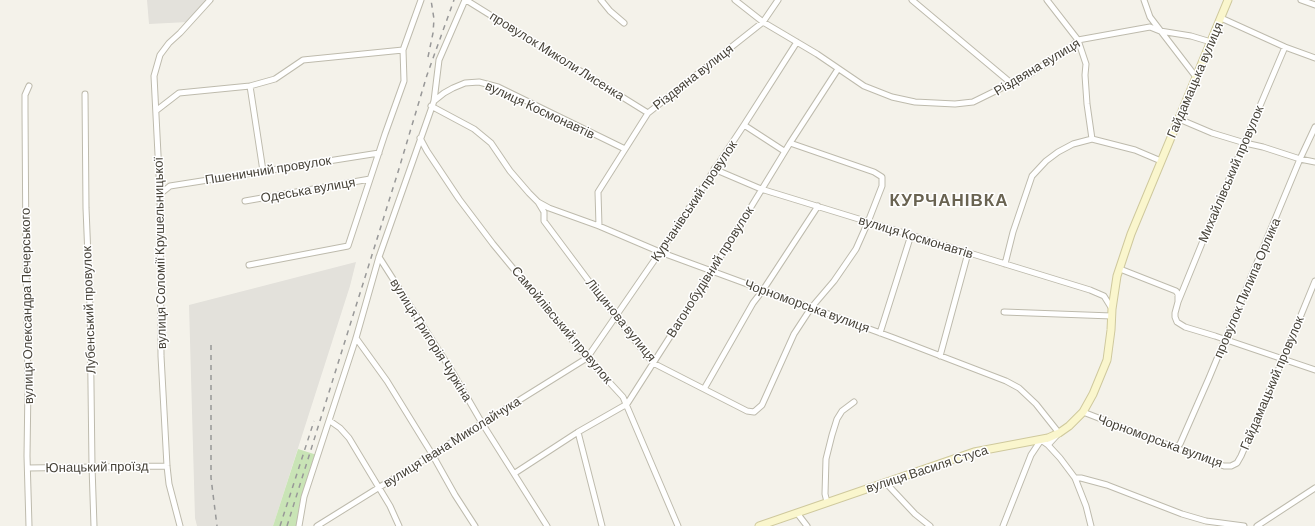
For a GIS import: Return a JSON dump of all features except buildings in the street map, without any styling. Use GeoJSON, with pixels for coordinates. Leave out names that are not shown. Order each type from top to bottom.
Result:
{"type":"FeatureCollection","features":[{"type":"Feature","properties":{"kind":"main road","name":"Гайдамацька вулиця"},"geometry":{"type":"LineString","coordinates":[[1059,433],[1069,426],[1083,412],[1094,394],[1107,360],[1112,312],[1120,269],[1131,234],[1228,0]]}},
{"type":"Feature","properties":{"kind":"main road","name":"вулиця Василя Стуса"},"geometry":{"type":"LineString","coordinates":[[759,526],[974,452],[1000,446],[1041,440],[1059,433]]}},
{"type":"Feature","properties":{"kind":"street","name":"вулиця Соломії Крушельницької"},"geometry":{"type":"LineString","coordinates":[[180,526],[169,484],[167,466],[161,356],[160,194],[154,76],[160,55],[210,0]]}},
{"type":"Feature","properties":{"kind":"street","name":"Одеська вулиця"},"geometry":{"type":"LineString","coordinates":[[249,265],[348,246],[404,81],[403,50],[421,0]]}},
{"type":"Feature","properties":{"kind":"street"},"geometry":{"type":"LineString","coordinates":[[299,526],[304,497],[356,338],[379,257],[434,100],[439,60],[466,0]]}},
{"type":"Feature","properties":{"kind":"street","name":"провулок Миколи Лисенка"},"geometry":{"type":"LineString","coordinates":[[466,0],[648,113]]}},
{"type":"Feature","properties":{"kind":"street"},"geometry":{"type":"LineString","coordinates":[[601,0],[624,23]]}},
{"type":"Feature","properties":{"kind":"street"},"geometry":{"type":"LineString","coordinates":[[735,0],[762,22]]}},
{"type":"Feature","properties":{"kind":"street","name":"Різдвяна вулиця"},"geometry":{"type":"LineString","coordinates":[[599,226],[598,192],[648,113],[762,22],[778,0]]}},
{"type":"Feature","properties":{"kind":"street"},"geometry":{"type":"LineString","coordinates":[[912,0],[1011,82]]}},
{"type":"Feature","properties":{"kind":"street"},"geometry":{"type":"LineString","coordinates":[[1047,0],[1054,11],[1078,40],[1086,64],[1085,75],[1087,104],[1092,139]]}},
{"type":"Feature","properties":{"kind":"street"},"geometry":{"type":"LineString","coordinates":[[1144,0],[1150,17],[1160,32],[1196,77]]}},
{"type":"Feature","properties":{"kind":"street"},"geometry":{"type":"LineString","coordinates":[[1301,0],[1315,6]]}},
{"type":"Feature","properties":{"kind":"street"},"geometry":{"type":"LineString","coordinates":[[1221,18],[1285,47],[1315,58]]}},
{"type":"Feature","properties":{"kind":"street","name":"Різдвяна вулиця"},"geometry":{"type":"LineString","coordinates":[[762,22],[797,42],[864,86],[892,97],[915,102],[955,104],[973,102],[1030,74],[1072,46],[1078,40],[1150,28],[1160,32],[1191,36],[1211,42]]}},
{"type":"Feature","properties":{"kind":"street","name":"Курчанівський провулок"},"geometry":{"type":"LineString","coordinates":[[587,358],[660,252],[797,42]]}},
{"type":"Feature","properties":{"kind":"street","name":"Михайлівський провулок"},"geometry":{"type":"LineString","coordinates":[[1178,302],[1285,47]]}},
{"type":"Feature","properties":{"kind":"street"},"geometry":{"type":"LineString","coordinates":[[156,110],[179,93],[250,86],[275,80],[302,60],[403,50]]}},
{"type":"Feature","properties":{"kind":"street","name":"Вагонобудівний провулок"},"geometry":{"type":"LineString","coordinates":[[515,473],[578,432],[628,404],[784,151],[838,69]]}},
{"type":"Feature","properties":{"kind":"street","name":"вулиця Космонавтів"},"geometry":{"type":"LineString","coordinates":[[434,100],[454,88],[465,84],[479,82],[498,87],[624,149]]}},
{"type":"Feature","properties":{"kind":"street","name":"вулиця Олександра Печерського"},"geometry":{"type":"LineString","coordinates":[[29,86],[25,95],[29,526]]}},
{"type":"Feature","properties":{"kind":"street"},"geometry":{"type":"LineString","coordinates":[[250,86],[263,171]]}},
{"type":"Feature","properties":{"kind":"street","name":"Лубенський провулок"},"geometry":{"type":"LineString","coordinates":[[85,94],[86,208],[90,314],[94,526]]}},
{"type":"Feature","properties":{"kind":"street","name":"Ліщинова вулиця"},"geometry":{"type":"LineString","coordinates":[[431,106],[483,135],[491,143],[506,166],[538,202],[544,212],[544,221],[615,316],[654,363],[747,411],[754,412],[762,405],[794,334],[811,308],[834,281],[856,250],[882,186],[882,176],[874,172],[790,143]]}},
{"type":"Feature","properties":{"kind":"street"},"geometry":{"type":"LineString","coordinates":[[1179,119],[1244,143],[1315,162]]}},
{"type":"Feature","properties":{"kind":"street"},"geometry":{"type":"LineString","coordinates":[[744,125],[784,151]]}},
{"type":"Feature","properties":{"kind":"street","name":"провулок Пилипа Орлика"},"geometry":{"type":"LineString","coordinates":[[1176,447],[1180,444],[1300,159],[1315,127]]}},
{"type":"Feature","properties":{"kind":"street","name":"Самойлівський провулок"},"geometry":{"type":"LineString","coordinates":[[420,138],[464,206],[493,244],[587,358],[624,397],[678,526]]}},
{"type":"Feature","properties":{"kind":"street"},"geometry":{"type":"LineString","coordinates":[[1005,264],[1013,232],[1032,176],[1046,161],[1058,152],[1073,144],[1092,139],[1135,150],[1161,161]]}},
{"type":"Feature","properties":{"kind":"street","name":"Пшеничний провулок"},"geometry":{"type":"LineString","coordinates":[[160,194],[170,186],[379,153]]}},
{"type":"Feature","properties":{"kind":"street","name":"вулиця Космонавтів"},"geometry":{"type":"LineString","coordinates":[[714,169],[761,188],[1090,290],[1104,296],[1112,312]]}},
{"type":"Feature","properties":{"kind":"street","name":"Одеська вулиця"},"geometry":{"type":"LineString","coordinates":[[245,201],[370,179]]}},
{"type":"Feature","properties":{"kind":"street","name":"Чорноморська вулиця"},"geometry":{"type":"LineString","coordinates":[[538,202],[549,208],[599,226],[660,252],[712,270],[1006,381],[1019,388],[1036,404],[1059,433]]}},
{"type":"Feature","properties":{"kind":"street"},"geometry":{"type":"LineString","coordinates":[[704,389],[753,303],[818,206]]}},
{"type":"Feature","properties":{"kind":"street"},"geometry":{"type":"LineString","coordinates":[[880,333],[911,235]]}},
{"type":"Feature","properties":{"kind":"street"},"geometry":{"type":"LineString","coordinates":[[940,356],[968,253]]}},
{"type":"Feature","properties":{"kind":"street","name":"вулиця Григорія Чуркіна"},"geometry":{"type":"LineString","coordinates":[[379,257],[453,373],[547,526]]}},
{"type":"Feature","properties":{"kind":"street"},"geometry":{"type":"LineString","coordinates":[[1120,269],[1171,288],[1178,294],[1175,317],[1180,325],[1315,370]]}},
{"type":"Feature","properties":{"kind":"street","name":"Гайдамацький провулок"},"geometry":{"type":"LineString","coordinates":[[1237,463],[1283,359],[1315,281]]}},
{"type":"Feature","properties":{"kind":"street"},"geometry":{"type":"LineString","coordinates":[[1004,312],[1112,312]]}},
{"type":"Feature","properties":{"kind":"street"},"geometry":{"type":"LineString","coordinates":[[356,338],[387,381],[475,526]]}},
{"type":"Feature","properties":{"kind":"street","name":"вулиця Івана Миколайчука"},"geometry":{"type":"LineString","coordinates":[[317,526],[587,358]]}},
{"type":"Feature","properties":{"kind":"street"},"geometry":{"type":"LineString","coordinates":[[827,502],[825,494],[826,459],[832,435],[837,419],[842,410],[854,402]]}},
{"type":"Feature","properties":{"kind":"street","name":"Чорноморська вулиця"},"geometry":{"type":"LineString","coordinates":[[1083,412],[1224,466],[1231,466],[1237,463]]}},
{"type":"Feature","properties":{"kind":"street"},"geometry":{"type":"LineString","coordinates":[[330,421],[340,428],[349,438],[390,506],[399,526]]}},
{"type":"Feature","properties":{"kind":"street"},"geometry":{"type":"LineString","coordinates":[[578,432],[602,526]]}},
{"type":"Feature","properties":{"kind":"street","name":"Гайдамацька вулиця"},"geometry":{"type":"LineString","coordinates":[[1048,445],[1059,433]]}},
{"type":"Feature","properties":{"kind":"street"},"geometry":{"type":"LineString","coordinates":[[1003,526],[1025,469],[1041,440],[1060,458],[1076,478],[1086,506],[1090,526]]}},
{"type":"Feature","properties":{"kind":"street","name":"Юнацький проїзд"},"geometry":{"type":"LineString","coordinates":[[28,468],[167,466]]}},
{"type":"Feature","properties":{"kind":"street"},"geometry":{"type":"LineString","coordinates":[[1076,478],[1081,478],[1107,486],[1182,514],[1206,521],[1244,526]]}},
{"type":"Feature","properties":{"kind":"street"},"geometry":{"type":"LineString","coordinates":[[885,482],[926,525]]}},
{"type":"Feature","properties":{"kind":"street"},"geometry":{"type":"LineString","coordinates":[[1256,526],[1315,488]]}},
{"type":"Feature","properties":{"kind":"street"},"geometry":{"type":"LineString","coordinates":[[797,512],[807,526]]}},
{"type":"Feature","properties":{"kind":"shaded area"},"geometry":{"type":"Polygon","coordinates":[[[147,0],[206,0],[188,22],[149,24],[147,0]]]}},
{"type":"Feature","properties":{"kind":"shaded area"},"geometry":{"type":"Polygon","coordinates":[[[356,262],[350,286],[273,526],[197,526],[195,518],[189,305],[356,262]]]}},
{"type":"Feature","properties":{"kind":"green space"},"geometry":{"type":"Polygon","coordinates":[[[298,449],[317,455],[297,526],[273,526],[298,449]]]}},
{"type":"Feature","properties":{"kind":"railway"},"geometry":{"type":"LineString","coordinates":[[428,57],[434,19],[431,0]]}},
{"type":"Feature","properties":{"kind":"railway"},"geometry":{"type":"LineString","coordinates":[[287,526],[427,75],[454,0]]}},
{"type":"Feature","properties":{"kind":"railway"},"geometry":{"type":"LineString","coordinates":[[211,345],[211,478],[217,526]]}},
{"type":"Feature","properties":{"kind":"railway"},"geometry":{"type":"LineString","coordinates":[[280,526],[314,421]]}},
{"type":"Feature","properties":{"kind":"district","name":"КУРЧАНІВКА"},"geometry":{"type":"Point","coordinates":[949,200]}}]}
